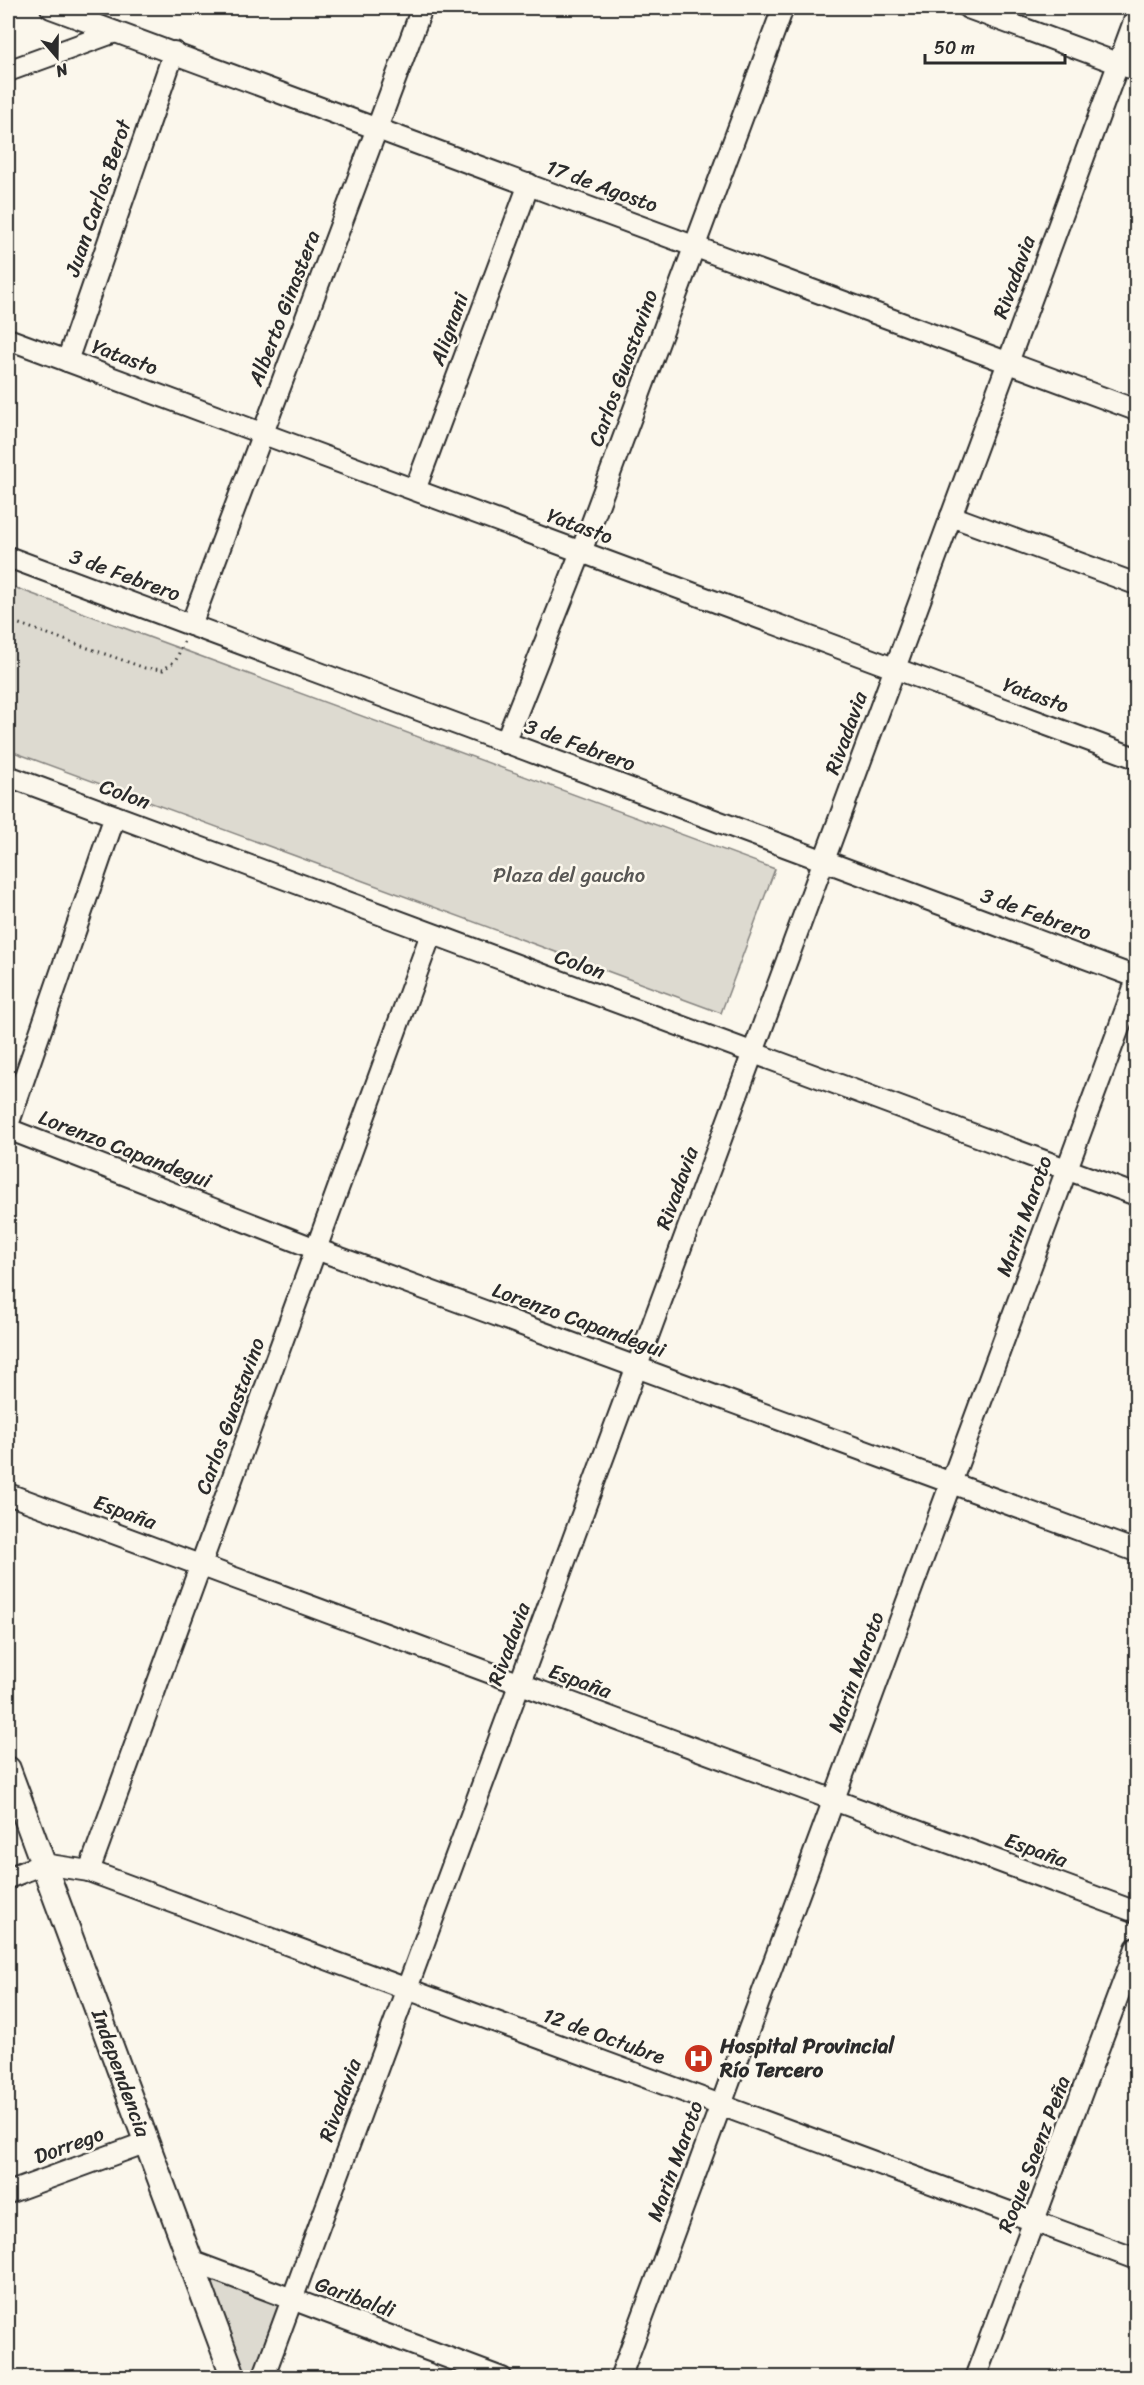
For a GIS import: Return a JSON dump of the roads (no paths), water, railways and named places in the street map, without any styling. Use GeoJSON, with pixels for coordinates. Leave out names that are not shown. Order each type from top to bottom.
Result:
{"type":"FeatureCollection","features":[{"type":"Feature","properties":{"kind":"main road","name":"Independencia"},"geometry":{"type":"LineString","coordinates":[[8,1769],[234,2378]]}},
{"type":"Feature","properties":{"kind":"street","name":"17 de Agosto"},"geometry":{"type":"LineString","coordinates":[[51,8],[1137,410]]}},
{"type":"Feature","properties":{"kind":"street","name":"Alberto Ginastera"},"geometry":{"type":"LineString","coordinates":[[191,625],[422,8]]}},
{"type":"Feature","properties":{"kind":"street","name":"Carlos Guastavino"},"geometry":{"type":"LineString","coordinates":[[505,743],[581,552],[783,8]]}},
{"type":"Feature","properties":{"kind":"street"},"geometry":{"type":"LineString","coordinates":[[968,8],[1128,67]]}},
{"type":"Feature","properties":{"kind":"street","name":"Rivadavia"},"geometry":{"type":"LineString","coordinates":[[263,2378],[1008,363],[1128,67],[1137,16]]}},
{"type":"Feature","properties":{"kind":"street"},"geometry":{"type":"LineString","coordinates":[[8,71],[115,32]]}},
{"type":"Feature","properties":{"kind":"street","name":"Juan Carlos Berot"},"geometry":{"type":"LineString","coordinates":[[67,361],[174,52]]}},
{"type":"Feature","properties":{"kind":"street","name":"Alignani"},"geometry":{"type":"LineString","coordinates":[[415,490],[529,184]]}},
{"type":"Feature","properties":{"kind":"street","name":"Yatasto"},"geometry":{"type":"LineString","coordinates":[[8,339],[1137,758]]}},
{"type":"Feature","properties":{"kind":"street"},"geometry":{"type":"LineString","coordinates":[[951,516],[1137,584]]}},
{"type":"Feature","properties":{"kind":"street","name":"3 de Febrero"},"geometry":{"type":"LineString","coordinates":[[8,557],[1137,977]]}},
{"type":"Feature","properties":{"kind":"street","name":"Colon"},"geometry":{"type":"LineString","coordinates":[[8,776],[1137,1196]]}},
{"type":"Feature","properties":{"kind":"street"},"geometry":{"type":"LineString","coordinates":[[8,1127],[115,816]]}},
{"type":"Feature","properties":{"kind":"street","name":"Carlos Guastavino"},"geometry":{"type":"LineString","coordinates":[[89,1871],[431,934]]}},
{"type":"Feature","properties":{"kind":"street","name":"Marin Maroto"},"geometry":{"type":"LineString","coordinates":[[620,2378],[1137,982]]}},
{"type":"Feature","properties":{"kind":"street","name":"Lorenzo Capandegui"},"geometry":{"type":"LineString","coordinates":[[8,1127],[316,1249],[1137,1551]]}},
{"type":"Feature","properties":{"kind":"street","name":"España"},"geometry":{"type":"LineString","coordinates":[[8,1494],[1137,1912]]}},
{"type":"Feature","properties":{"kind":"street"},"geometry":{"type":"LineString","coordinates":[[8,1878],[43,1864],[89,1871]]}},
{"type":"Feature","properties":{"kind":"street","name":"12 de Octubre"},"geometry":{"type":"LineString","coordinates":[[89,1871],[1137,2259]]}},
{"type":"Feature","properties":{"kind":"street","name":"Roque Saenz Peña"},"geometry":{"type":"LineString","coordinates":[[975,2378],[1137,1948]]}},
{"type":"Feature","properties":{"kind":"street","name":"Dorrego"},"geometry":{"type":"LineString","coordinates":[[8,2193],[147,2142]]}},
{"type":"Feature","properties":{"kind":"street","name":"Garibaldi"},"geometry":{"type":"LineString","coordinates":[[191,2261],[502,2378]]}},
{"type":"Feature","properties":{"kind":"place","name":"Hospital Provincial Río Tercero"},"geometry":{"type":"Point","coordinates":[699,2058]}},
{"type":"Feature","properties":{"kind":"park label","name":"Plaza del gaucho"},"geometry":{"type":"Point","coordinates":[569,875]}}]}
